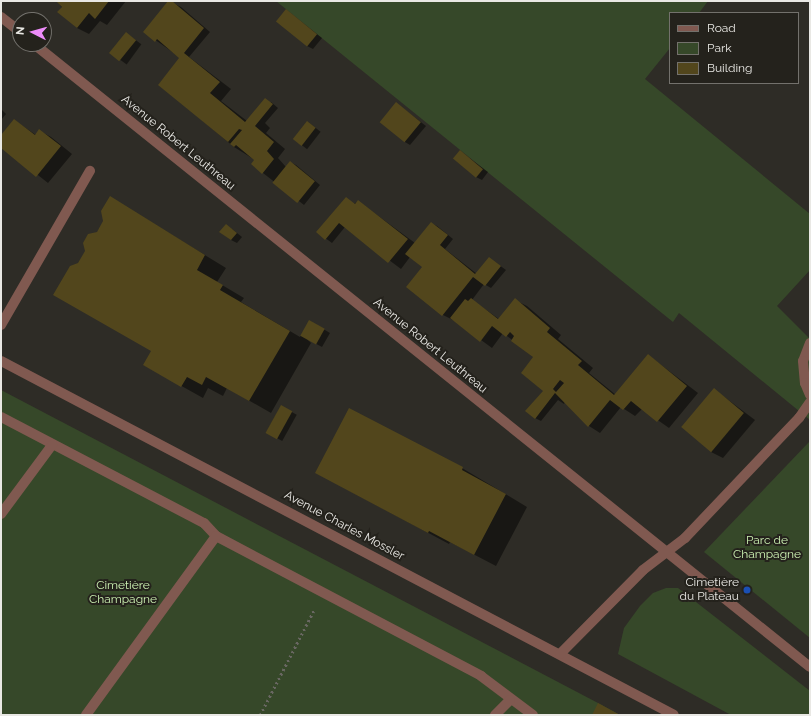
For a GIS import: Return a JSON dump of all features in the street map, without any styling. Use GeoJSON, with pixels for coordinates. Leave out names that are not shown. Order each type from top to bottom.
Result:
{"type":"FeatureCollection","features":[{"type":"Feature","properties":{"kind":"street"},"geometry":{"type":"LineString","coordinates":[[1,17],[12,26]]}},
{"type":"Feature","properties":{"kind":"street","name":"Avenue Robert Leuthreau"},"geometry":{"type":"LineString","coordinates":[[44,52],[666,553],[810,667]]}},
{"type":"Feature","properties":{"kind":"street"},"geometry":{"type":"LineString","coordinates":[[1,325],[90,171]]}},
{"type":"Feature","properties":{"kind":"street"},"geometry":{"type":"LineString","coordinates":[[810,343],[803,362],[805,383],[810,395]]}},
{"type":"Feature","properties":{"kind":"street","name":"Avenue Charles Mossler"},"geometry":{"type":"LineString","coordinates":[[1,361],[674,715]]}},
{"type":"Feature","properties":{"kind":"street"},"geometry":{"type":"LineString","coordinates":[[560,654],[643,570],[685,538],[799,418],[810,402]]}},
{"type":"Feature","properties":{"kind":"street"},"geometry":{"type":"LineString","coordinates":[[1,417],[204,523],[216,536],[481,676],[510,700],[533,715]]}},
{"type":"Feature","properties":{"kind":"street"},"geometry":{"type":"LineString","coordinates":[[1,514],[52,444]]}},
{"type":"Feature","properties":{"kind":"street"},"geometry":{"type":"LineString","coordinates":[[86,715],[216,536]]}},
{"type":"Feature","properties":{"kind":"street"},"geometry":{"type":"LineString","coordinates":[[495,715],[510,700]]}},
{"type":"Feature","properties":{"kind":"path"},"geometry":{"type":"LineString","coordinates":[[260,715],[323,592]]}},
{"type":"Feature","properties":{"kind":"green space"},"geometry":{"type":"Polygon","coordinates":[[[276,1],[708,1],[700,12],[669,12],[669,49],[645,79],[810,214],[810,270],[777,306],[810,339],[810,420],[679,313],[673,322],[276,1]]]}},
{"type":"Feature","properties":{"kind":"green space","name":"Cimetière Champagne"},"geometry":{"type":"Polygon","coordinates":[[[1,390],[598,703],[620,715],[1,715],[1,390]]]}},
{"type":"Feature","properties":{"kind":"green space","name":"Parc de Champagne"},"geometry":{"type":"Polygon","coordinates":[[[810,441],[810,638],[704,552],[810,441]]]}},
{"type":"Feature","properties":{"kind":"green space"},"geometry":{"type":"Polygon","coordinates":[[[666,588],[678,588],[810,691],[810,715],[731,715],[618,654],[624,628],[640,606],[653,593],[666,588]]]}},
{"type":"Feature","properties":{"kind":"building"},"geometry":{"type":"Polygon","coordinates":[[[56,1],[109,1],[95,19],[89,13],[77,28],[57,12],[62,7],[56,1]]]}},
{"type":"Feature","properties":{"kind":"building"},"geometry":{"type":"Polygon","coordinates":[[[168,1],[172,1],[204,28],[184,53],[220,82],[210,93],[245,122],[265,98],[273,104],[255,126],[274,142],[267,151],[274,159],[262,174],[251,164],[254,160],[236,145],[234,147],[230,144],[242,130],[239,129],[228,142],[158,85],[179,58],[157,39],[155,42],[143,32],[168,1]]]}},
{"type":"Feature","properties":{"kind":"building"},"geometry":{"type":"Polygon","coordinates":[[[286,9],[317,34],[307,47],[276,21],[286,9]]]}},
{"type":"Feature","properties":{"kind":"building"},"geometry":{"type":"Polygon","coordinates":[[[126,32],[136,40],[119,61],[109,53],[126,32]]]}},
{"type":"Feature","properties":{"kind":"building"},"geometry":{"type":"Polygon","coordinates":[[[396,102],[421,122],[405,142],[380,122],[396,102]]]}},
{"type":"Feature","properties":{"kind":"building"},"geometry":{"type":"Polygon","coordinates":[[[14,119],[35,135],[39,129],[61,146],[36,177],[1,148],[1,135],[14,119]]]}},
{"type":"Feature","properties":{"kind":"building"},"geometry":{"type":"Polygon","coordinates":[[[307,121],[316,128],[302,146],[293,139],[307,121]]]}},
{"type":"Feature","properties":{"kind":"building"},"geometry":{"type":"Polygon","coordinates":[[[460,150],[483,169],[476,178],[453,158],[460,150]]]}},
{"type":"Feature","properties":{"kind":"building"},"geometry":{"type":"Polygon","coordinates":[[[290,161],[315,181],[297,203],[272,183],[290,161]]]}},
{"type":"Feature","properties":{"kind":"building"},"geometry":{"type":"Polygon","coordinates":[[[110,196],[205,255],[197,270],[223,285],[220,290],[290,331],[249,401],[206,377],[202,385],[187,377],[181,387],[143,365],[151,351],[53,295],[70,266],[78,263],[85,251],[83,243],[88,234],[97,232],[103,221],[101,211],[110,196]]]}},
{"type":"Feature","properties":{"kind":"building"},"geometry":{"type":"Polygon","coordinates":[[[346,197],[355,204],[358,200],[408,239],[388,263],[339,223],[325,240],[316,232],[346,197]]]}},
{"type":"Feature","properties":{"kind":"building"},"geometry":{"type":"Polygon","coordinates":[[[431,222],[448,235],[440,245],[475,274],[489,257],[501,266],[485,286],[473,277],[442,316],[406,287],[422,267],[405,254],[431,222]]]}},
{"type":"Feature","properties":{"kind":"building"},"geometry":{"type":"Polygon","coordinates":[[[226,224],[237,233],[231,240],[219,232],[226,224]]]}},
{"type":"Feature","properties":{"kind":"building"},"geometry":{"type":"Polygon","coordinates":[[[471,298],[498,319],[515,298],[550,328],[547,332],[582,361],[578,365],[614,395],[648,354],[687,386],[657,422],[631,401],[623,410],[610,400],[588,427],[555,393],[535,419],[525,411],[543,391],[521,373],[533,357],[511,341],[514,336],[510,332],[506,337],[492,326],[480,342],[450,318],[465,299],[468,301],[471,298]],[[560,380],[553,389],[556,392],[564,383],[560,380]]]}},
{"type":"Feature","properties":{"kind":"building"},"geometry":{"type":"Polygon","coordinates":[[[309,320],[325,329],[316,344],[300,336],[309,320]]]}},
{"type":"Feature","properties":{"kind":"building"},"geometry":{"type":"Polygon","coordinates":[[[714,388],[744,413],[711,452],[681,427],[714,388]]]}},
{"type":"Feature","properties":{"kind":"building"},"geometry":{"type":"Polygon","coordinates":[[[281,405],[292,411],[277,439],[265,433],[281,405]]]}},
{"type":"Feature","properties":{"kind":"building"},"geometry":{"type":"Polygon","coordinates":[[[349,408],[463,467],[462,470],[506,494],[474,555],[429,531],[428,533],[315,473],[349,408]]]}},
{"type":"Feature","properties":{"kind":"building"},"geometry":{"type":"Polygon","coordinates":[[[598,703],[620,715],[592,715],[598,703]]]}},
{"type":"Feature","properties":{"kind":"place","name":"Cimetière du Plateau"},"geometry":{"type":"Point","coordinates":[747,590]}}]}
